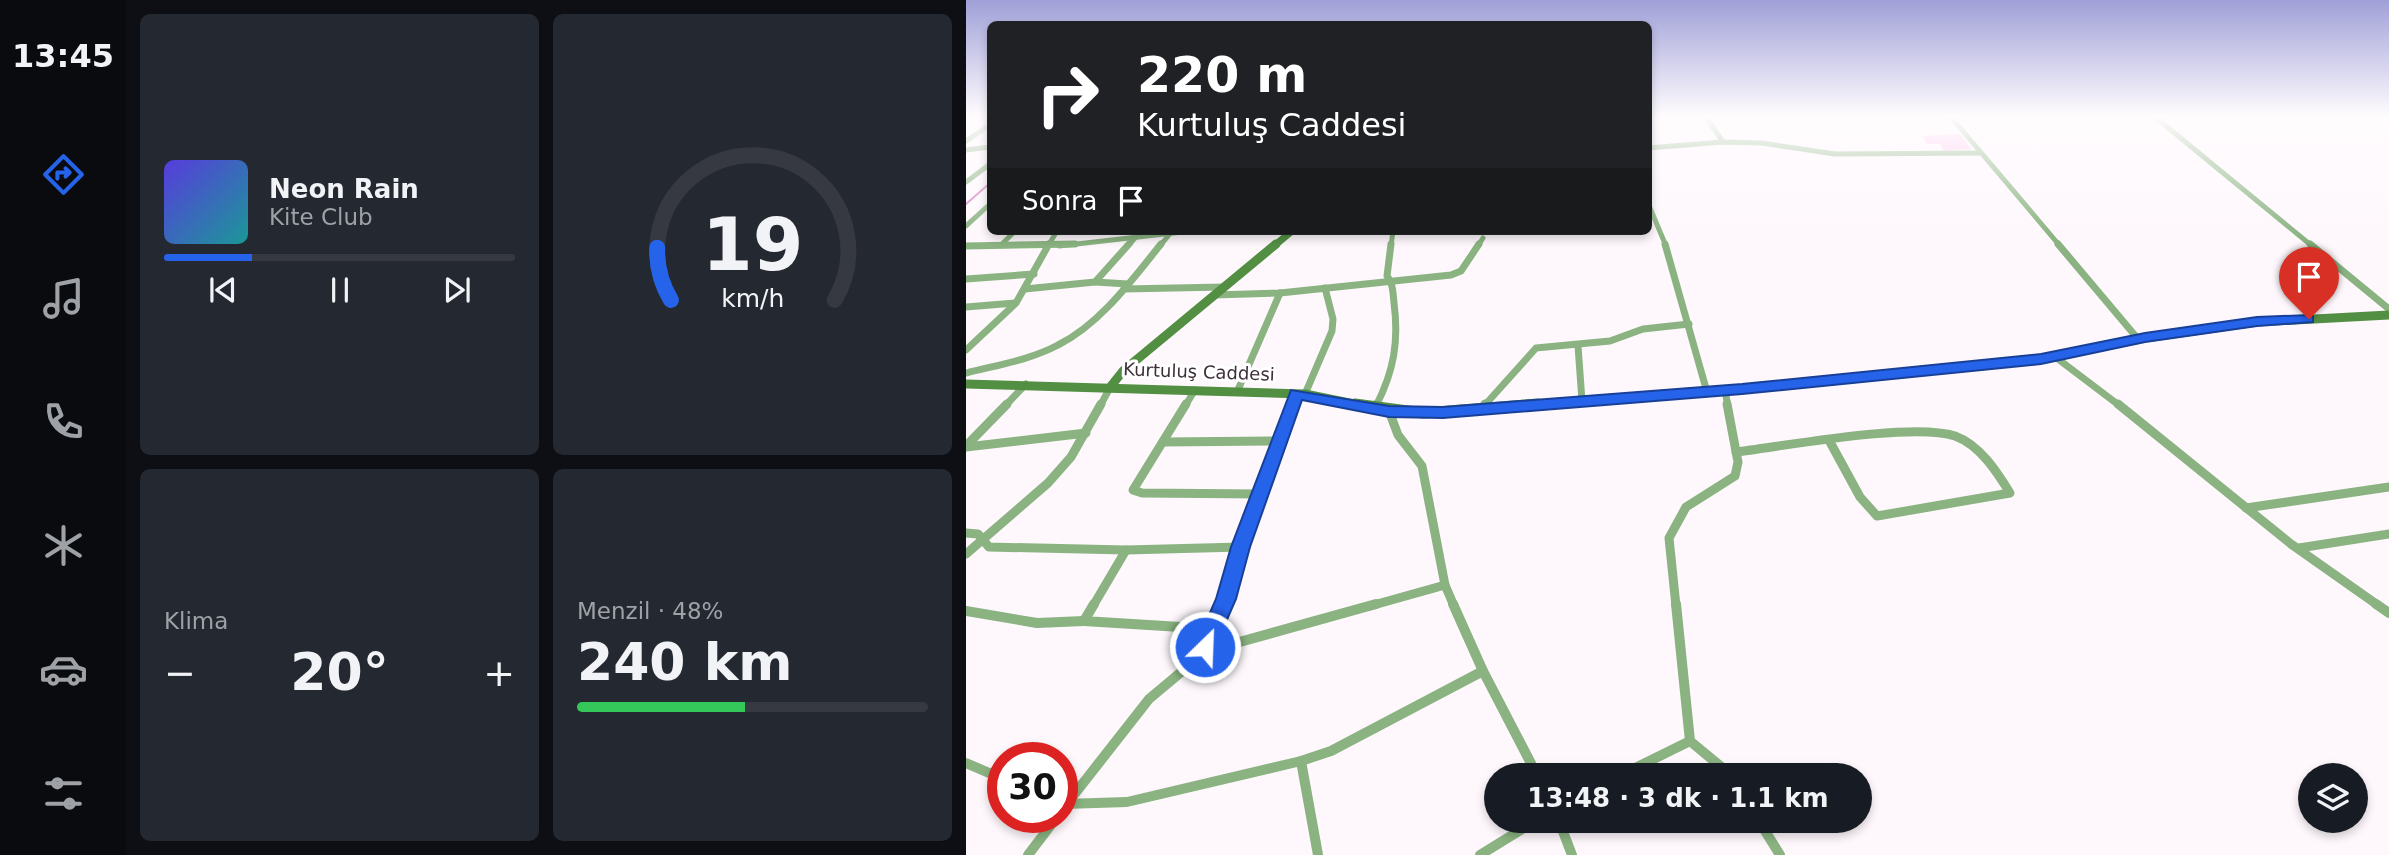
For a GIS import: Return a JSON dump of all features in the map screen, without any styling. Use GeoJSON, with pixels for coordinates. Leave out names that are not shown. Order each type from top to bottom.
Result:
{"type":"FeatureCollection","features":[{"type":"Feature","properties":{"kind":"main road"},"geometry":{"type":"LineString","coordinates":[[1111,386],[1123,371],[1287,235]]}},
{"type":"Feature","properties":{"kind":"main road","name":"Kurtuluş Caddesi"},"geometry":{"type":"LineString","coordinates":[[966,384],[1111,386],[1301,394],[1389,411],[1423,414],[1725,391],[2054,356],[2138,339],[2257,322],[2388,314]]}},
{"type":"Feature","properties":{"kind":"street"},"geometry":{"type":"LineString","coordinates":[[1984,157],[2138,339]]}},
{"type":"Feature","properties":{"kind":"street"},"geometry":{"type":"LineString","coordinates":[[2202,157],[2388,314]]}},
{"type":"Feature","properties":{"kind":"street"},"geometry":{"type":"LineString","coordinates":[[966,182],[987,166]]}},
{"type":"Feature","properties":{"kind":"street"},"geometry":{"type":"LineString","coordinates":[[966,226],[987,207]]}},
{"type":"Feature","properties":{"kind":"street"},"geometry":{"type":"LineString","coordinates":[[1652,213],[1666,247],[1707,392]]}},
{"type":"Feature","properties":{"kind":"street"},"geometry":{"type":"LineString","coordinates":[[1001,245],[1011,235]]}},
{"type":"Feature","properties":{"kind":"street"},"geometry":{"type":"LineString","coordinates":[[966,350],[1016,303],[1050,247],[1050,240],[1054,235]]}},
{"type":"Feature","properties":{"kind":"street"},"geometry":{"type":"LineString","coordinates":[[966,246],[1050,247],[1132,235]]}},
{"type":"Feature","properties":{"kind":"street"},"geometry":{"type":"LineString","coordinates":[[1095,282],[1138,235]]}},
{"type":"Feature","properties":{"kind":"street"},"geometry":{"type":"LineString","coordinates":[[966,373],[1041,353],[1062,344],[1126,287],[1169,235]]}},
{"type":"Feature","properties":{"kind":"street"},"geometry":{"type":"LineString","coordinates":[[1374,407],[1392,377],[1397,355],[1398,327],[1391,281],[1387,276],[1393,235]]}},
{"type":"Feature","properties":{"kind":"street"},"geometry":{"type":"LineString","coordinates":[[1214,295],[1280,293],[1451,275],[1461,271],[1483,238]]}},
{"type":"Feature","properties":{"kind":"street"},"geometry":{"type":"LineString","coordinates":[[966,279],[1034,274]]}},
{"type":"Feature","properties":{"kind":"street"},"geometry":{"type":"LineString","coordinates":[[1025,289],[1095,282],[1126,287],[1224,287]]}},
{"type":"Feature","properties":{"kind":"street"},"geometry":{"type":"LineString","coordinates":[[1078,788],[1149,699],[1192,663],[1205,647],[1226,599],[1241,547],[1280,441],[1332,331],[1333,319],[1325,288]]}},
{"type":"Feature","properties":{"kind":"street"},"geometry":{"type":"LineString","coordinates":[[1237,392],[1280,293]]}},
{"type":"Feature","properties":{"kind":"street"},"geometry":{"type":"LineString","coordinates":[[966,307],[1016,303]]}},
{"type":"Feature","properties":{"kind":"street"},"geometry":{"type":"LineString","coordinates":[[1480,409],[1536,348],[1610,341],[1643,328],[1689,324]]}},
{"type":"Feature","properties":{"kind":"street"},"geometry":{"type":"LineString","coordinates":[[966,337],[982,335]]}},
{"type":"Feature","properties":{"kind":"street"},"geometry":{"type":"LineString","coordinates":[[1578,346],[1582,401]]}},
{"type":"Feature","properties":{"kind":"street"},"geometry":{"type":"LineString","coordinates":[[2054,356],[2152,430],[2246,508],[2389,613]]}},
{"type":"Feature","properties":{"kind":"street"},"geometry":{"type":"LineString","coordinates":[[966,446],[1026,384]]}},
{"type":"Feature","properties":{"kind":"street"},"geometry":{"type":"LineString","coordinates":[[966,554],[1048,483],[1072,457],[1111,386]]}},
{"type":"Feature","properties":{"kind":"street"},"geometry":{"type":"LineString","coordinates":[[1195,390],[1133,490],[1142,493],[1260,494]]}},
{"type":"Feature","properties":{"kind":"street"},"geometry":{"type":"LineString","coordinates":[[1717,763],[1690,741],[1669,538],[1686,508],[1735,476],[1736,452],[1725,391]]}},
{"type":"Feature","properties":{"kind":"street"},"geometry":{"type":"LineString","coordinates":[[1389,411],[1398,435],[1422,466],[1445,585],[1483,671],[1531,763]]}},
{"type":"Feature","properties":{"kind":"street"},"geometry":{"type":"LineString","coordinates":[[966,446],[1086,433]]}},
{"type":"Feature","properties":{"kind":"street"},"geometry":{"type":"LineString","coordinates":[[1736,452],[1830,442],[1910,434],[1953,435],[1988,457],[2010,493],[1877,516],[1860,497],[1830,442]]}},
{"type":"Feature","properties":{"kind":"street"},"geometry":{"type":"LineString","coordinates":[[1163,442],[1280,441]]}},
{"type":"Feature","properties":{"kind":"street"},"geometry":{"type":"LineString","coordinates":[[2246,508],[2389,487]]}},
{"type":"Feature","properties":{"kind":"street"},"geometry":{"type":"LineString","coordinates":[[966,533],[978,534],[989,547],[1126,550],[1241,547]]}},
{"type":"Feature","properties":{"kind":"street"},"geometry":{"type":"LineString","coordinates":[[2299,548],[2389,534]]}},
{"type":"Feature","properties":{"kind":"street"},"geometry":{"type":"LineString","coordinates":[[1084,621],[1126,550]]}},
{"type":"Feature","properties":{"kind":"street"},"geometry":{"type":"LineString","coordinates":[[1205,647],[1218,648],[1445,585]]}},
{"type":"Feature","properties":{"kind":"street"},"geometry":{"type":"LineString","coordinates":[[966,611],[1037,623],[1084,621],[1213,629]]}},
{"type":"Feature","properties":{"kind":"street"},"geometry":{"type":"LineString","coordinates":[[1078,805],[1128,802],[1301,761],[1331,751],[1483,671]]}},
{"type":"Feature","properties":{"kind":"street"},"geometry":{"type":"LineString","coordinates":[[1645,763],[1690,741]]}},
{"type":"Feature","properties":{"kind":"street"},"geometry":{"type":"LineString","coordinates":[[1301,761],[1318,855]]}},
{"type":"Feature","properties":{"kind":"street"},"geometry":{"type":"LineString","coordinates":[[966,763],[987,772]]}},
{"type":"Feature","properties":{"kind":"street"},"geometry":{"type":"LineString","coordinates":[[1028,855],[1045,833]]}},
{"type":"Feature","properties":{"kind":"street"},"geometry":{"type":"LineString","coordinates":[[1480,855],[1516,833]]}},
{"type":"Feature","properties":{"kind":"street"},"geometry":{"type":"LineString","coordinates":[[1564,833],[1572,855]]}},
{"type":"Feature","properties":{"kind":"street"},"geometry":{"type":"LineString","coordinates":[[1766,833],[1780,855]]}},
{"type":"Feature","properties":{"kind":"waterway"},"geometry":{"type":"LineString","coordinates":[[966,204],[987,186]]}},
{"type":"Feature","properties":{"kind":"route"},"geometry":{"type":"LineString","coordinates":[[1205,647],[1226,599],[1241,547],[1297,394],[1389,411],[1423,414],[1742,389],[2041,359],[2145,338],[2257,322],[2309,319]]}}]}
